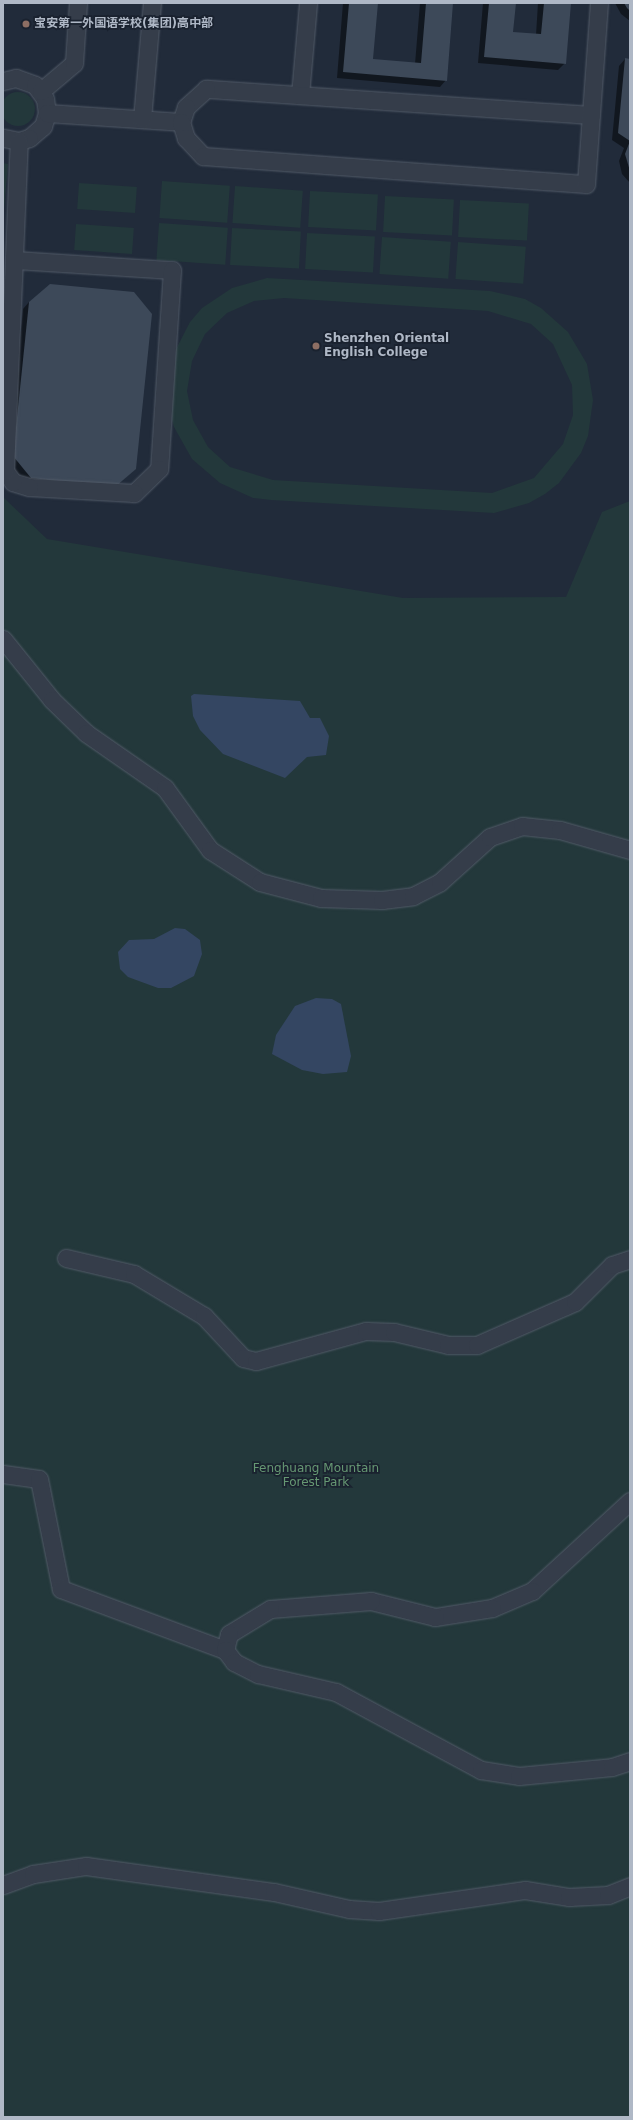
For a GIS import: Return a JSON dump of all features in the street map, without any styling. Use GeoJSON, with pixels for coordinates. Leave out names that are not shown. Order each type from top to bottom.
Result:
{"type":"FeatureCollection","features":[{"type":"Feature","properties":{"kind":"street"},"geometry":{"type":"LineString","coordinates":[[41,91],[74,63],[78,3]]}},
{"type":"Feature","properties":{"kind":"street"},"geometry":{"type":"LineString","coordinates":[[142,119],[152,3]]}},
{"type":"Feature","properties":{"kind":"street"},"geometry":{"type":"LineString","coordinates":[[300,95],[308,3]]}},
{"type":"Feature","properties":{"kind":"street"},"geometry":{"type":"LineString","coordinates":[[591,115],[206,89],[186,107],[181,122],[186,138],[203,156],[586,184],[591,115],[599,3]]}},
{"type":"Feature","properties":{"kind":"street"},"geometry":{"type":"LineString","coordinates":[[3,81],[26,80],[41,91],[47,113],[37,133],[11,140],[16,260],[5,471],[13,482],[29,487],[134,493],[159,468],[172,270],[16,260]]}},
{"type":"Feature","properties":{"kind":"street"},"geometry":{"type":"LineString","coordinates":[[47,113],[181,122]]}},
{"type":"Feature","properties":{"kind":"street"},"geometry":{"type":"LineString","coordinates":[[3,639],[52,700],[86,733],[166,788],[210,850],[260,882],[321,898],[382,900],[413,896],[440,882],[490,837],[522,826],[560,830],[630,850]]}},
{"type":"Feature","properties":{"kind":"street"},"geometry":{"type":"LineString","coordinates":[[66,1258],[134,1274],[204,1316],[243,1358],[256,1361],[366,1331],[394,1332],[448,1345],[477,1344],[575,1302],[612,1266],[630,1259]]}},
{"type":"Feature","properties":{"kind":"street"},"geometry":{"type":"LineString","coordinates":[[3,1474],[38,1479],[61,1589],[225,1650],[234,1662],[258,1674],[336,1692],[481,1770],[519,1776],[612,1767],[630,1761]]}},
{"type":"Feature","properties":{"kind":"street"},"geometry":{"type":"LineString","coordinates":[[225,1650],[229,1634],[270,1609],[371,1601],[435,1617],[492,1608],[532,1591],[630,1501]]}},
{"type":"Feature","properties":{"kind":"street"},"geometry":{"type":"LineString","coordinates":[[3,1885],[33,1874],[86,1866],[274,1892],[349,1909],[379,1911],[525,1890],[569,1897],[608,1894],[630,1886]]}},
{"type":"Feature","properties":{"kind":"green space"},"geometry":{"type":"Polygon","coordinates":[[[15,92],[21,92],[25,93],[32,99],[35,109],[34,116],[28,123],[21,126],[15,126],[11,125],[4,119],[1,112],[1,106],[2,102],[8,95],[15,92]]]}},
{"type":"Feature","properties":{"kind":"green space"},"geometry":{"type":"Polygon","coordinates":[[[3,163],[8,164],[3,221],[3,163]]]}},
{"type":"Feature","properties":{"kind":"green space"},"geometry":{"type":"Polygon","coordinates":[[[162,181],[230,186],[227,223],[159,218],[162,181]]]}},
{"type":"Feature","properties":{"kind":"green space"},"geometry":{"type":"Polygon","coordinates":[[[79,183],[137,187],[135,213],[77,209],[79,183]]]}},
{"type":"Feature","properties":{"kind":"green space"},"geometry":{"type":"Polygon","coordinates":[[[235,186],[303,191],[300,228],[232,223],[235,186]]]}},
{"type":"Feature","properties":{"kind":"green space"},"geometry":{"type":"Polygon","coordinates":[[[310,191],[378,195],[376,231],[308,227],[310,191]]]}},
{"type":"Feature","properties":{"kind":"green space"},"geometry":{"type":"Polygon","coordinates":[[[385,196],[454,200],[452,236],[383,232],[385,196]]]}},
{"type":"Feature","properties":{"kind":"green space"},"geometry":{"type":"Polygon","coordinates":[[[460,200],[529,204],[527,241],[458,237],[460,200]]]}},
{"type":"Feature","properties":{"kind":"green space"},"geometry":{"type":"Polygon","coordinates":[[[159,223],[228,228],[225,265],[156,260],[159,223]]]}},
{"type":"Feature","properties":{"kind":"green space"},"geometry":{"type":"Polygon","coordinates":[[[76,224],[134,228],[132,254],[74,250],[76,224]]]}},
{"type":"Feature","properties":{"kind":"green space"},"geometry":{"type":"Polygon","coordinates":[[[232,228],[301,232],[299,269],[230,265],[232,228]]]}},
{"type":"Feature","properties":{"kind":"green space"},"geometry":{"type":"Polygon","coordinates":[[[307,233],[375,237],[373,273],[305,269],[307,233]]]}},
{"type":"Feature","properties":{"kind":"green space"},"geometry":{"type":"Polygon","coordinates":[[[382,237],[451,242],[448,279],[379,274],[382,237]]]}},
{"type":"Feature","properties":{"kind":"green space"},"geometry":{"type":"Polygon","coordinates":[[[458,242],[526,247],[523,284],[455,279],[458,242]]]}},
{"type":"Feature","properties":{"kind":"green space"},"geometry":{"type":"Polygon","coordinates":[[[267,278],[490,291],[525,299],[541,308],[568,332],[587,364],[593,400],[588,436],[581,453],[559,483],[545,494],[529,503],[494,513],[271,500],[253,498],[220,483],[192,459],[174,427],[169,409],[173,355],[190,322],[202,308],[232,288],[267,278]],[[284,298],[254,301],[227,313],[205,334],[192,361],[187,391],[193,420],[208,447],[230,467],[273,480],[492,493],[534,478],[563,444],[573,415],[572,385],[553,344],[531,324],[488,311],[284,298]]]}},
{"type":"Feature","properties":{"kind":"green space","name":"Fenghuang Mountain Forest Park"},"geometry":{"type":"Polygon","coordinates":[[[3,497],[47,539],[403,598],[566,597],[602,512],[630,501],[630,2117],[3,2117],[3,497]]]}},
{"type":"Feature","properties":{"kind":"water"},"geometry":{"type":"Polygon","coordinates":[[[194,694],[300,701],[310,718],[320,718],[329,736],[326,755],[307,757],[285,778],[223,754],[200,730],[193,716],[191,696],[194,694]]]}},
{"type":"Feature","properties":{"kind":"water"},"geometry":{"type":"Polygon","coordinates":[[[175,928],[185,929],[200,940],[202,954],[194,976],[171,988],[158,988],[128,977],[120,969],[118,952],[129,940],[154,939],[175,928]]]}},
{"type":"Feature","properties":{"kind":"water"},"geometry":{"type":"Polygon","coordinates":[[[316,998],[332,999],[341,1004],[351,1056],[347,1072],[323,1074],[302,1070],[272,1054],[276,1035],[295,1006],[316,998]]]}},
{"type":"Feature","properties":{"kind":"building"},"geometry":{"type":"Polygon","coordinates":[[[349,3],[378,3],[373,59],[421,63],[426,3],[453,3],[447,81],[343,72],[349,3]]]}},
{"type":"Feature","properties":{"kind":"building"},"geometry":{"type":"Polygon","coordinates":[[[489,3],[516,3],[513,32],[541,34],[544,3],[571,3],[566,64],[484,57],[489,3]]]}},
{"type":"Feature","properties":{"kind":"building"},"geometry":{"type":"Polygon","coordinates":[[[624,3],[630,3],[630,11],[627,8],[624,3]]]}},
{"type":"Feature","properties":{"kind":"building"},"geometry":{"type":"Polygon","coordinates":[[[625,58],[630,59],[630,141],[618,133],[625,58]]]}},
{"type":"Feature","properties":{"kind":"building"},"geometry":{"type":"Polygon","coordinates":[[[630,141],[630,171],[625,154],[630,141]]]}},
{"type":"Feature","properties":{"kind":"building"},"geometry":{"type":"Polygon","coordinates":[[[50,284],[134,292],[152,314],[136,469],[115,487],[31,478],[13,456],[29,302],[50,284]]]}},
{"type":"Feature","properties":{"kind":"place","name":"宝安第一外国语学校(集团)高中部"},"geometry":{"type":"Point","coordinates":[26,24]}},
{"type":"Feature","properties":{"kind":"place","name":"Shenzhen Oriental English College"},"geometry":{"type":"Point","coordinates":[316,346]}}]}
